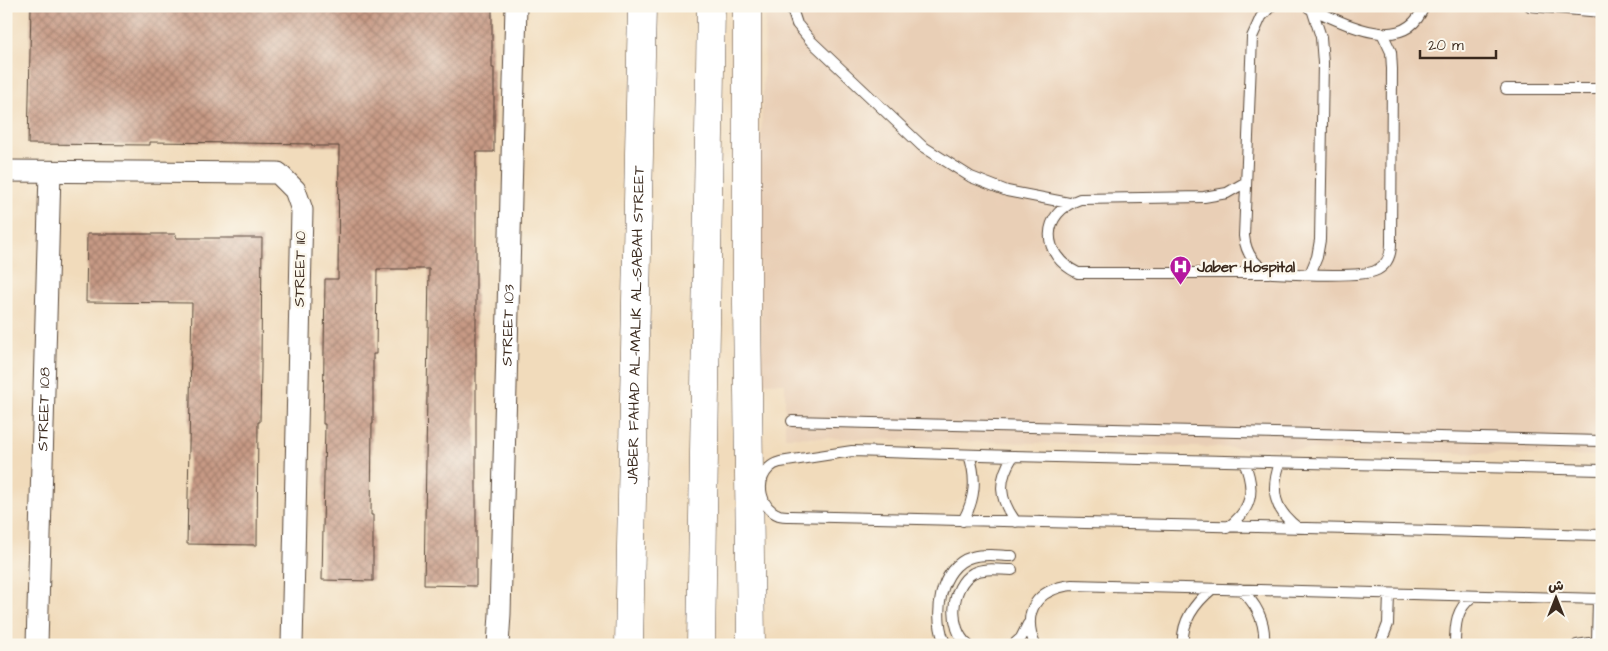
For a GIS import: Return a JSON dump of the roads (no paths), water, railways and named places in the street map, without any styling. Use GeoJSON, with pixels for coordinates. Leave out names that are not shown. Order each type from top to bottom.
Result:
{"type":"FeatureCollection","features":[{"type":"Feature","properties":{"kind":"main road","name":"JABER FAHAD AL-MALIK AL-SABAH STREET"},"geometry":{"type":"LineString","coordinates":[[628,645],[642,6]]}},
{"type":"Feature","properties":{"kind":"main road"},"geometry":{"type":"LineString","coordinates":[[701,645],[711,6]]}},
{"type":"Feature","properties":{"kind":"main road"},"geometry":{"type":"LineString","coordinates":[[747,6],[747,304],[751,645]]}},
{"type":"Feature","properties":{"kind":"street","name":"STREET 103"},"geometry":{"type":"LineString","coordinates":[[498,645],[516,6]]}},
{"type":"Feature","properties":{"kind":"street","name":"STREET 110"},"geometry":{"type":"LineString","coordinates":[[6,171],[278,173],[295,190],[302,210],[292,645]]}},
{"type":"Feature","properties":{"kind":"street","name":"STREET 108"},"geometry":{"type":"LineString","coordinates":[[37,645],[50,172]]}},
{"type":"Feature","properties":{"kind":"lane"},"geometry":{"type":"LineString","coordinates":[[791,6],[797,24],[812,41],[922,146],[971,177],[1007,192],[1069,203]]}},
{"type":"Feature","properties":{"kind":"lane"},"geometry":{"type":"LineString","coordinates":[[1271,6],[1261,17],[1252,37],[1245,246],[1248,255],[1254,262],[1262,269],[1272,273]]}},
{"type":"Feature","properties":{"kind":"lane"},"geometry":{"type":"LineString","coordinates":[[1309,8],[1356,27],[1383,35],[1407,28],[1417,19],[1424,6]]}},
{"type":"Feature","properties":{"kind":"lane"},"geometry":{"type":"LineString","coordinates":[[1530,6],[1602,12]]}},
{"type":"Feature","properties":{"kind":"lane"},"geometry":{"type":"LineString","coordinates":[[1309,8],[1321,37],[1323,63],[1320,240],[1317,257],[1310,274]]}},
{"type":"Feature","properties":{"kind":"lane"},"geometry":{"type":"LineString","coordinates":[[1246,182],[1227,193],[1216,196],[1080,200],[1069,203],[1059,211],[1053,222],[1050,234],[1051,247],[1057,258],[1066,267],[1078,273],[1364,274],[1380,269],[1389,257],[1391,244],[1392,69],[1391,52],[1383,35]]}},
{"type":"Feature","properties":{"kind":"lane"},"geometry":{"type":"LineString","coordinates":[[1506,89],[1602,89]]}},
{"type":"Feature","properties":{"kind":"lane"},"geometry":{"type":"LineString","coordinates":[[792,421],[1602,441]]}},
{"type":"Feature","properties":{"kind":"lane"},"geometry":{"type":"LineString","coordinates":[[1602,470],[852,451],[780,462],[770,467],[763,477],[760,488],[763,499],[770,509],[779,515],[1227,528],[1602,535]]}},
{"type":"Feature","properties":{"kind":"lane"},"geometry":{"type":"LineString","coordinates":[[963,521],[974,489],[974,478],[969,455]]}},
{"type":"Feature","properties":{"kind":"lane"},"geometry":{"type":"LineString","coordinates":[[1013,456],[1002,478],[1002,490],[1004,502],[1016,522]]}},
{"type":"Feature","properties":{"kind":"lane"},"geometry":{"type":"LineString","coordinates":[[1227,528],[1245,510],[1250,499],[1250,480],[1244,462]]}},
{"type":"Feature","properties":{"kind":"lane"},"geometry":{"type":"LineString","coordinates":[[1280,463],[1275,475],[1276,499],[1288,521],[1298,528]]}},
{"type":"Feature","properties":{"kind":"lane"},"geometry":{"type":"LineString","coordinates":[[946,645],[941,631],[940,600],[949,575],[955,567],[971,557],[980,555],[1012,556]]}},
{"type":"Feature","properties":{"kind":"lane"},"geometry":{"type":"LineString","coordinates":[[968,645],[957,632],[955,622],[956,597],[962,583],[968,577],[983,570],[1012,570]]}},
{"type":"Feature","properties":{"kind":"lane"},"geometry":{"type":"LineString","coordinates":[[1013,645],[1021,638],[1027,628],[1035,604],[1044,594],[1058,586],[1072,585],[1600,599],[1600,641],[1581,644]]}},
{"type":"Feature","properties":{"kind":"lane"},"geometry":{"type":"LineString","coordinates":[[1183,645],[1184,630],[1191,611],[1196,603],[1212,588]]}},
{"type":"Feature","properties":{"kind":"lane"},"geometry":{"type":"LineString","coordinates":[[1240,589],[1248,596],[1259,613],[1264,632],[1264,645]]}},
{"type":"Feature","properties":{"kind":"lane"},"geometry":{"type":"LineString","coordinates":[[1380,645],[1388,624],[1389,594]]}},
{"type":"Feature","properties":{"kind":"lane"},"geometry":{"type":"LineString","coordinates":[[1455,645],[1456,618],[1460,609],[1473,596]]}},
{"type":"Feature","properties":{"kind":"lane"},"geometry":{"type":"LineString","coordinates":[[1030,618],[1030,633],[1035,645]]}},
{"type":"Feature","properties":{"kind":"place","name":"Jaber Hospital"},"geometry":{"type":"Point","coordinates":[1181,286]}}]}
